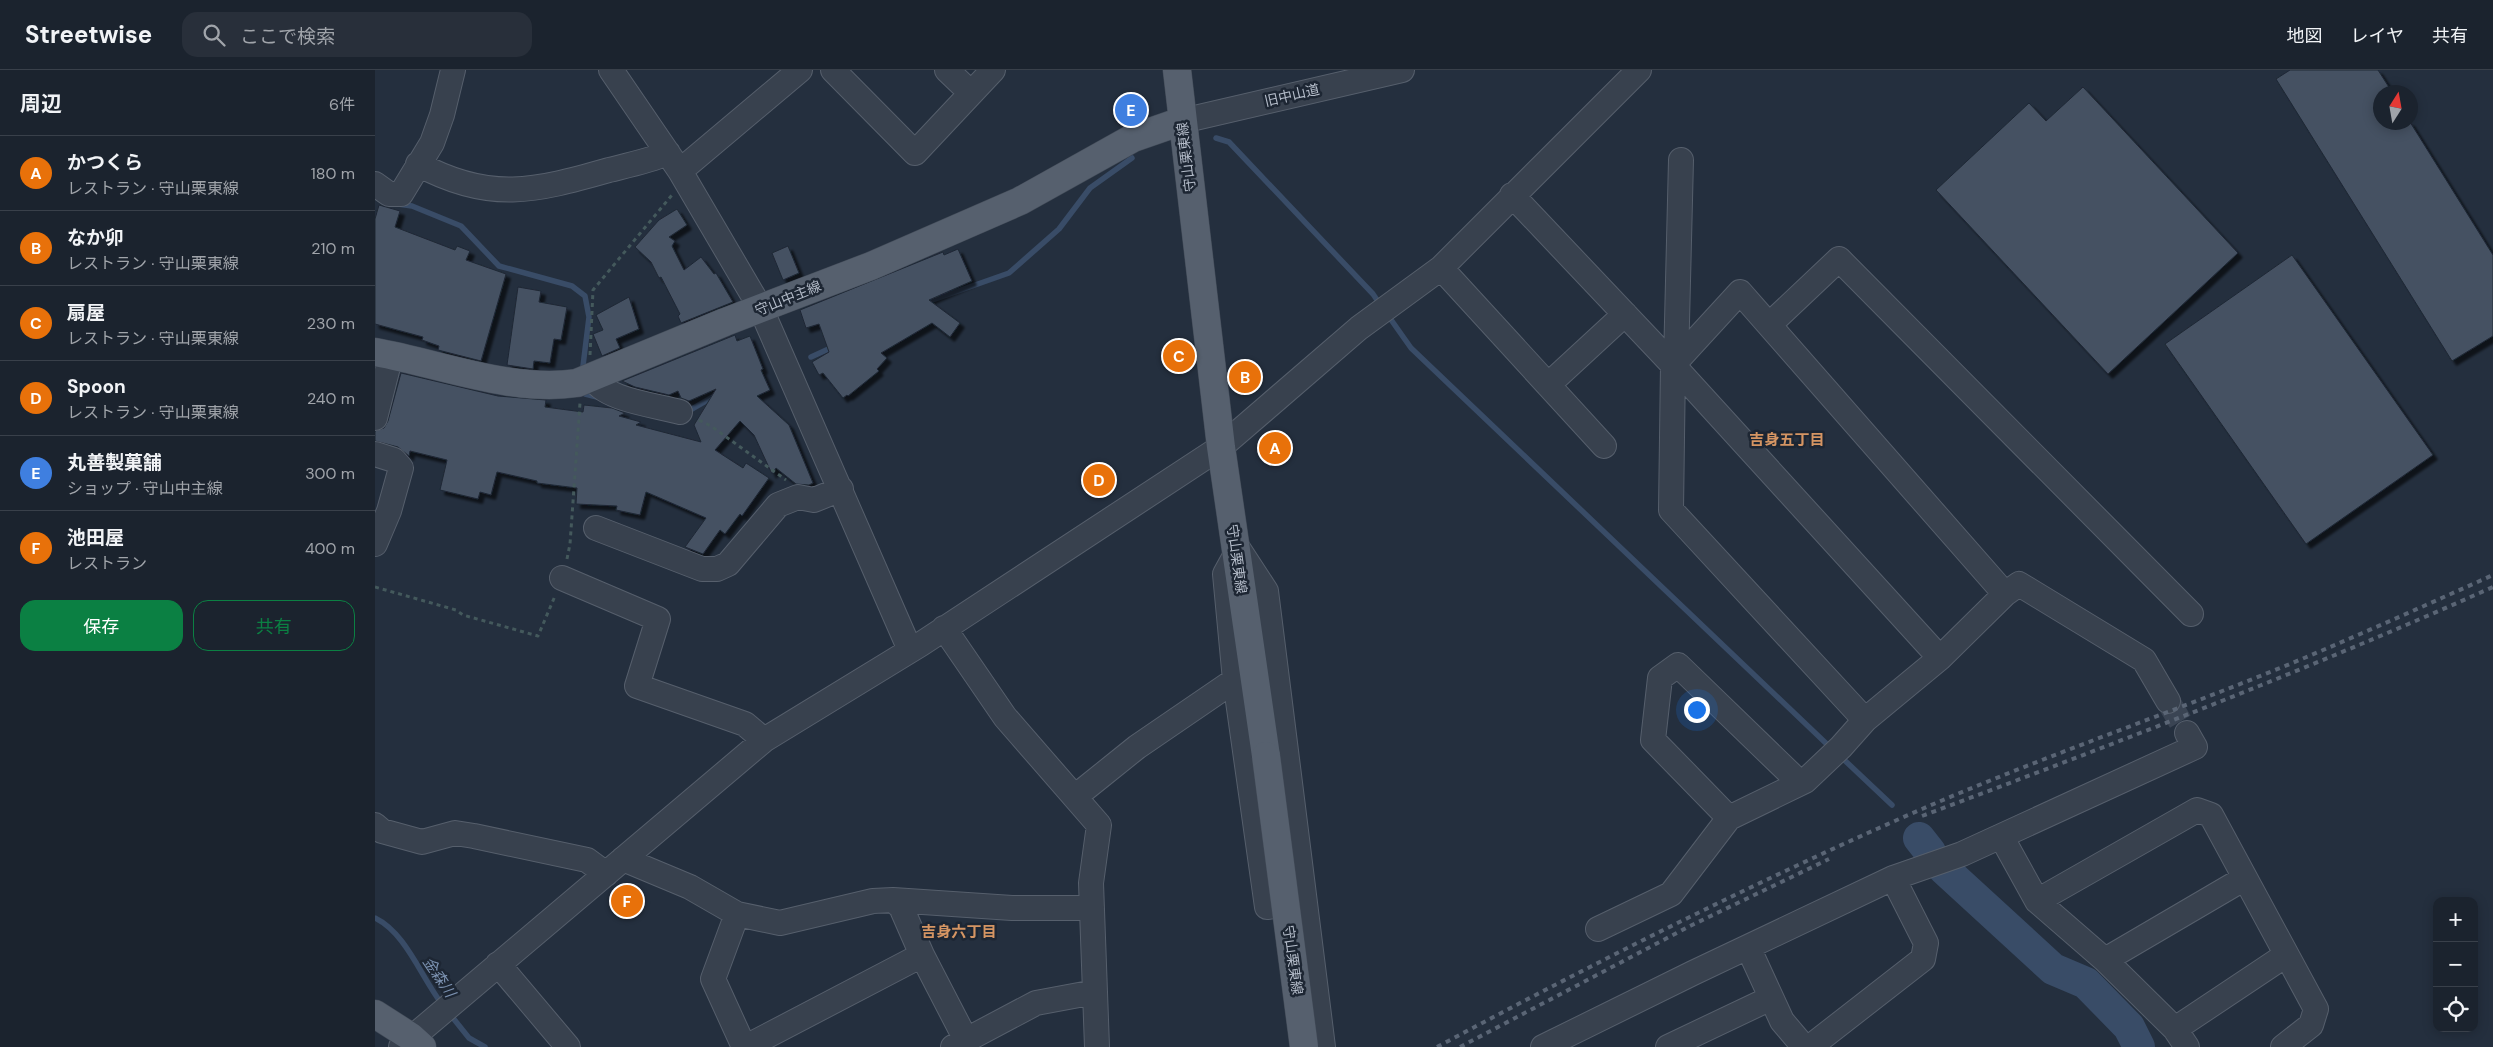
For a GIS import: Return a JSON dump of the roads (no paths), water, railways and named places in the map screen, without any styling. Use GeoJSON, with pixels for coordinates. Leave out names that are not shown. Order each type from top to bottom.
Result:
{"type":"FeatureCollection","features":[{"type":"Feature","properties":{"kind":"main road","name":"守山栗東線"},"geometry":{"type":"LineString","coordinates":[[1177,70],[1221,447],[1266,756],[1304,1047]]}},
{"type":"Feature","properties":{"kind":"main road","name":"守山中主線"},"geometry":{"type":"LineString","coordinates":[[383,353],[507,380],[560,386],[584,380],[871,266],[1020,201],[1133,138],[1182,120]]}},
{"type":"Feature","properties":{"kind":"main road"},"geometry":{"type":"LineString","coordinates":[[375,1014],[411,1044]]}},
{"type":"Feature","properties":{"kind":"street"},"geometry":{"type":"LineString","coordinates":[[375,184],[389,194],[401,194],[432,143],[442,115],[453,70]]}},
{"type":"Feature","properties":{"kind":"street"},"geometry":{"type":"LineString","coordinates":[[611,70],[674,162],[761,309],[910,650]]}},
{"type":"Feature","properties":{"kind":"street"},"geometry":{"type":"LineString","coordinates":[[418,164],[455,181],[475,186],[520,191],[575,181],[644,163],[674,162],[801,70]]}},
{"type":"Feature","properties":{"kind":"street"},"geometry":{"type":"LineString","coordinates":[[833,70],[915,153],[993,70]]}},
{"type":"Feature","properties":{"kind":"street"},"geometry":{"type":"LineString","coordinates":[[947,70],[971,93]]}},
{"type":"Feature","properties":{"kind":"street","name":"旧中山道"},"geometry":{"type":"LineString","coordinates":[[1182,120],[1402,70]]}},
{"type":"Feature","properties":{"kind":"street"},"geometry":{"type":"LineString","coordinates":[[411,1044],[434,1018],[764,740],[910,650],[1221,447],[1359,328],[1441,268],[1639,70]]}},
{"type":"Feature","properties":{"kind":"street"},"geometry":{"type":"LineString","coordinates":[[1681,160],[1671,510],[1865,720]]}},
{"type":"Feature","properties":{"kind":"street"},"geometry":{"type":"LineString","coordinates":[[1512,195],[1625,314],[1675,363],[1940,658]]}},
{"type":"Feature","properties":{"kind":"street"},"geometry":{"type":"LineString","coordinates":[[1769,325],[1839,259],[2191,614]]}},
{"type":"Feature","properties":{"kind":"street"},"geometry":{"type":"LineString","coordinates":[[1441,268],[1604,446]]}},
{"type":"Feature","properties":{"kind":"street"},"geometry":{"type":"LineString","coordinates":[[1675,363],[1741,292],[2005,594]]}},
{"type":"Feature","properties":{"kind":"street"},"geometry":{"type":"LineString","coordinates":[[1547,385],[1625,314]]}},
{"type":"Feature","properties":{"kind":"street"},"geometry":{"type":"LineString","coordinates":[[375,418],[383,353]]}},
{"type":"Feature","properties":{"kind":"street"},"geometry":{"type":"LineString","coordinates":[[584,380],[595,384],[610,394],[688,416]]}},
{"type":"Feature","properties":{"kind":"street"},"geometry":{"type":"LineString","coordinates":[[375,454],[394,460],[401,468],[389,511],[375,544]]}},
{"type":"Feature","properties":{"kind":"street"},"geometry":{"type":"LineString","coordinates":[[597,528],[702,569],[717,569],[727,564],[778,505],[798,497],[815,500],[841,489]]}},
{"type":"Feature","properties":{"kind":"street"},"geometry":{"type":"LineString","coordinates":[[1236,549],[1225,574],[1235,680],[1267,907],[1305,901]]}},
{"type":"Feature","properties":{"kind":"street"},"geometry":{"type":"LineString","coordinates":[[1236,549],[1265,591],[1323,1047]]}},
{"type":"Feature","properties":{"kind":"street"},"geometry":{"type":"LineString","coordinates":[[562,578],[659,619],[637,686],[745,724],[764,740]]}},
{"type":"Feature","properties":{"kind":"street"},"geometry":{"type":"LineString","coordinates":[[1597,929],[1671,894],[1729,818],[1800,783],[1837,752],[1865,720],[1940,658],[2005,594],[2019,584],[2144,660],[2168,701]]}},
{"type":"Feature","properties":{"kind":"street"},"geometry":{"type":"LineString","coordinates":[[944,628],[1005,716],[1076,796],[1099,825],[1091,884],[1097,1047]]}},
{"type":"Feature","properties":{"kind":"street"},"geometry":{"type":"LineString","coordinates":[[1729,818],[1653,740],[1660,678],[1678,665],[1800,783]]}},
{"type":"Feature","properties":{"kind":"street"},"geometry":{"type":"LineString","coordinates":[[1076,796],[1137,748],[1235,680]]}},
{"type":"Feature","properties":{"kind":"street"},"geometry":{"type":"LineString","coordinates":[[1543,1047],[1893,878],[1962,854],[2195,746],[2187,733]]}},
{"type":"Feature","properties":{"kind":"street"},"geometry":{"type":"LineString","coordinates":[[2037,901],[2197,810],[2211,815],[2316,1010],[2311,1025],[2283,1047]]}},
{"type":"Feature","properties":{"kind":"street"},"geometry":{"type":"LineString","coordinates":[[375,825],[382,831],[422,842],[455,833],[615,866],[690,887],[737,914],[780,923],[873,901],[893,900],[1012,908],[1092,908]]}},
{"type":"Feature","properties":{"kind":"street"},"geometry":{"type":"LineString","coordinates":[[2001,836],[2037,901],[2105,960],[2181,1038],[2286,955]]}},
{"type":"Feature","properties":{"kind":"street"},"geometry":{"type":"LineString","coordinates":[[1810,1047],[1923,958],[1926,943],[1893,878]]}},
{"type":"Feature","properties":{"kind":"street"},"geometry":{"type":"LineString","coordinates":[[2105,960],[2245,878]]}},
{"type":"Feature","properties":{"kind":"street"},"geometry":{"type":"LineString","coordinates":[[893,900],[901,907],[959,1044],[1037,1003],[1095,992]]}},
{"type":"Feature","properties":{"kind":"street"},"geometry":{"type":"LineString","coordinates":[[737,914],[713,979],[745,1047],[922,955]]}},
{"type":"Feature","properties":{"kind":"street"},"geometry":{"type":"LineString","coordinates":[[1747,947],[1782,1022],[1804,1047]]}},
{"type":"Feature","properties":{"kind":"street"},"geometry":{"type":"LineString","coordinates":[[498,964],[568,1047]]}},
{"type":"Feature","properties":{"kind":"street"},"geometry":{"type":"LineString","coordinates":[[1669,1047],[1771,998]]}},
{"type":"Feature","properties":{"kind":"waterway"},"geometry":{"type":"LineString","coordinates":[[1216,138],[1229,142],[1373,294],[1381,306]]}},
{"type":"Feature","properties":{"kind":"waterway"},"geometry":{"type":"LineString","coordinates":[[924,303],[1009,273],[1059,229],[1090,188],[1132,158]]}},
{"type":"Feature","properties":{"kind":"waterway"},"geometry":{"type":"LineString","coordinates":[[398,204],[412,206],[461,226],[499,266],[572,286],[585,296],[589,317],[582,374]]}},
{"type":"Feature","properties":{"kind":"waterway"},"geometry":{"type":"LineString","coordinates":[[1387,314],[1411,348],[1832,749]]}},
{"type":"Feature","properties":{"kind":"waterway"},"geometry":{"type":"LineString","coordinates":[[811,357],[835,346]]}},
{"type":"Feature","properties":{"kind":"waterway"},"geometry":{"type":"LineString","coordinates":[[585,394],[601,398]]}},
{"type":"Feature","properties":{"kind":"waterway"},"geometry":{"type":"LineString","coordinates":[[685,413],[716,395]]}},
{"type":"Feature","properties":{"kind":"waterway"},"geometry":{"type":"LineString","coordinates":[[1839,755],[1892,805]]}},
{"type":"Feature","properties":{"kind":"waterway"},"geometry":{"type":"LineString","coordinates":[[1919,838],[1930,852]]}},
{"type":"Feature","properties":{"kind":"waterway"},"geometry":{"type":"LineString","coordinates":[[1944,869],[2053,969],[2086,983],[2129,1027],[2139,1047]]}},
{"type":"Feature","properties":{"kind":"waterway","name":"金森川"},"geometry":{"type":"LineString","coordinates":[[375,918],[396,934],[442,1004]]}},
{"type":"Feature","properties":{"kind":"waterway","name":"金森川"},"geometry":{"type":"LineString","coordinates":[[449,1013],[469,1038],[485,1047]]}},
{"type":"Feature","properties":{"kind":"tunnel"},"geometry":{"type":"LineString","coordinates":[[2168,701],[2187,733]]}},
{"type":"Feature","properties":{"kind":"railway"},"geometry":{"type":"LineString","coordinates":[[1437,1047],[1677,923],[1860,836],[1967,790],[2285,666],[2493,575]]}},
{"type":"Feature","properties":{"kind":"railway"},"geometry":{"type":"LineString","coordinates":[[1922,816],[2209,706],[2493,587]]}},
{"type":"Feature","properties":{"kind":"railway"},"geometry":{"type":"LineString","coordinates":[[1460,1047],[1690,926],[1829,859]]}},
{"type":"Feature","properties":{"kind":"place","name":"丸善製菓舗"},"geometry":{"type":"Point","coordinates":[1131,110]}},
{"type":"Feature","properties":{"kind":"place","name":"扇屋"},"geometry":{"type":"Point","coordinates":[1179,356]}},
{"type":"Feature","properties":{"kind":"place","name":"なか卯"},"geometry":{"type":"Point","coordinates":[1245,377]}},
{"type":"Feature","properties":{"kind":"place","name":"かつくら"},"geometry":{"type":"Point","coordinates":[1275,448]}},
{"type":"Feature","properties":{"kind":"place","name":"Spoon"},"geometry":{"type":"Point","coordinates":[1099,480]}},
{"type":"Feature","properties":{"kind":"place","name":"池田屋"},"geometry":{"type":"Point","coordinates":[627,901]}},
{"type":"Feature","properties":{"kind":"district","name":"吉身五丁目"},"geometry":{"type":"Point","coordinates":[1787,440]}},
{"type":"Feature","properties":{"kind":"district","name":"吉身六丁目"},"geometry":{"type":"Point","coordinates":[959,932]}}]}
